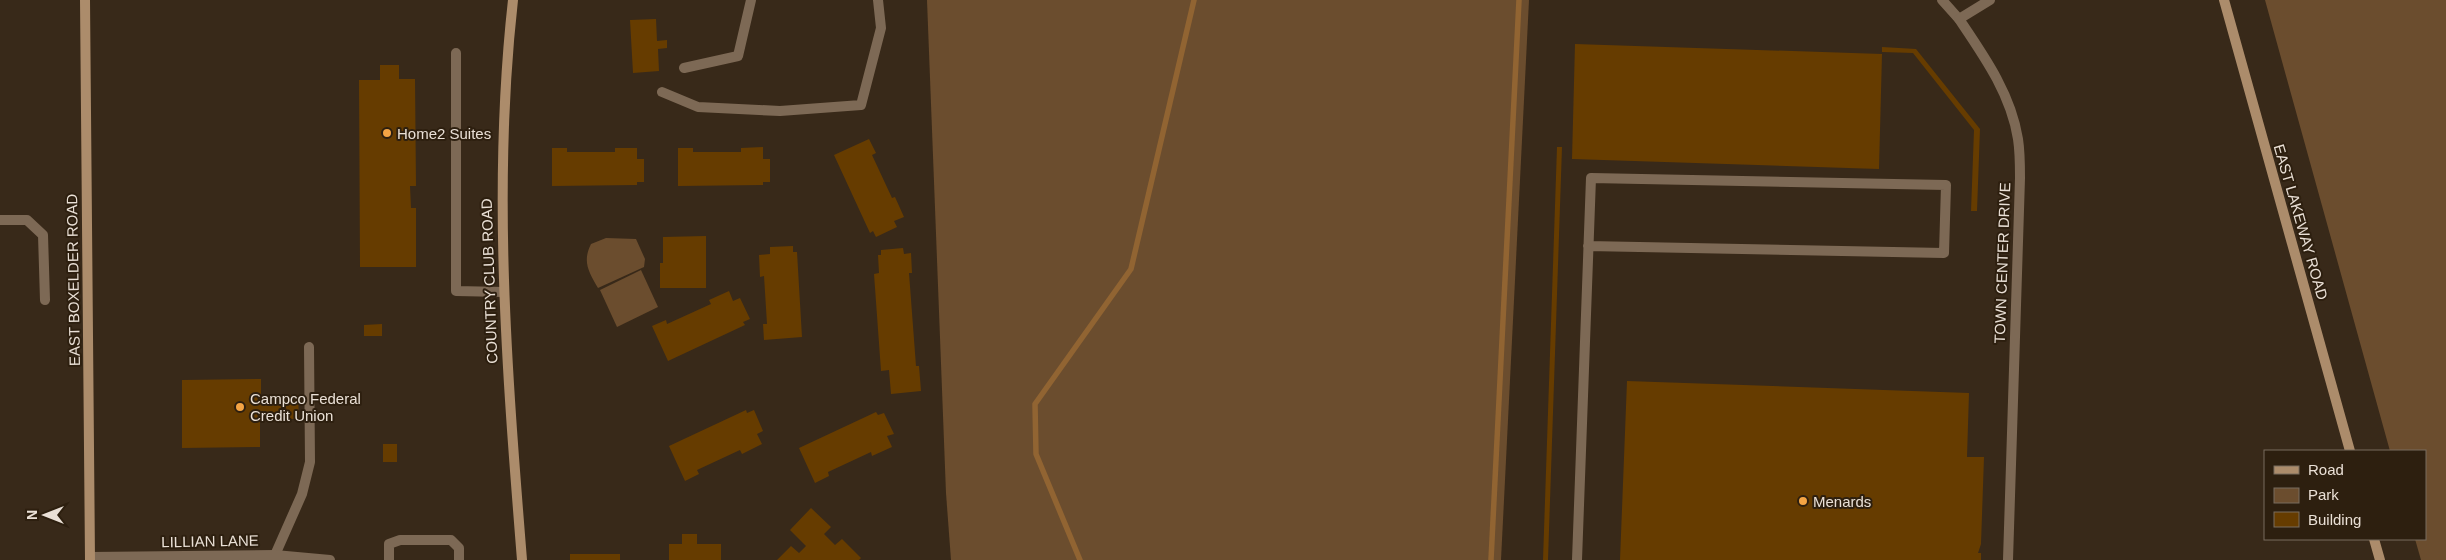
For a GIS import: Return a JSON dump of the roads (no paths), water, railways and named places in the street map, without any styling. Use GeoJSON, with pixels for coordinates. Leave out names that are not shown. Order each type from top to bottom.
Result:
{"type":"FeatureCollection","features":[{"type":"Feature","properties":{"kind":"main road","name":"EAST BOXELDER ROAD"},"geometry":{"type":"LineString","coordinates":[[85,0],[90,559]]}},
{"type":"Feature","properties":{"kind":"main road","name":"COUNTRY CLUB ROAD"},"geometry":{"type":"LineString","coordinates":[[513,0],[506,62],[502,161],[504,292],[508,384],[522,560]]}},
{"type":"Feature","properties":{"kind":"main road","name":"EAST LAKEWAY ROAD"},"geometry":{"type":"LineString","coordinates":[[2224,0],[2350,450]]}},
{"type":"Feature","properties":{"kind":"main road"},"geometry":{"type":"LineString","coordinates":[[2374,540],[2380,560]]}},
{"type":"Feature","properties":{"kind":"street"},"geometry":{"type":"LineString","coordinates":[[684,68],[738,56],[751,0]]}},
{"type":"Feature","properties":{"kind":"street"},"geometry":{"type":"LineString","coordinates":[[662,92],[698,107],[780,111],[861,105],[881,28],[878,0]]}},
{"type":"Feature","properties":{"kind":"street","name":"TOWN CENTER DRIVE"},"geometry":{"type":"LineString","coordinates":[[1942,0],[1959,18],[1984,56],[2009,104],[2018,140],[2020,178],[2008,560]]}},
{"type":"Feature","properties":{"kind":"street"},"geometry":{"type":"LineString","coordinates":[[1959,18],[1990,0]]}},
{"type":"Feature","properties":{"kind":"street"},"geometry":{"type":"LineString","coordinates":[[456,53],[456,291],[504,292]]}},
{"type":"Feature","properties":{"kind":"street"},"geometry":{"type":"LineString","coordinates":[[1577,560],[1588,246],[1591,178],[1946,185],[1944,253],[1588,246]]}},
{"type":"Feature","properties":{"kind":"street"},"geometry":{"type":"LineString","coordinates":[[0,220],[27,220],[43,235],[45,300]]}},
{"type":"Feature","properties":{"kind":"street"},"geometry":{"type":"LineString","coordinates":[[275,555],[302,494],[310,462],[309,347]]}},
{"type":"Feature","properties":{"kind":"street"},"geometry":{"type":"LineString","coordinates":[[389,560],[389,544],[400,540],[451,540],[459,548],[459,560]]}},
{"type":"Feature","properties":{"kind":"street","name":"LILLIAN LANE"},"geometry":{"type":"LineString","coordinates":[[90,559],[275,555],[330,560]]}},
{"type":"Feature","properties":{"kind":"waterway"},"geometry":{"type":"LineString","coordinates":[[1080,560],[1036,454],[1035,404],[1131,269],[1194,0]]}},
{"type":"Feature","properties":{"kind":"waterway"},"geometry":{"type":"LineString","coordinates":[[1491,560],[1519,0]]}},
{"type":"Feature","properties":{"kind":"place","name":"Home2 Suites"},"geometry":{"type":"Point","coordinates":[387,133]}},
{"type":"Feature","properties":{"kind":"place","name":"Campco Federal Credit Union"},"geometry":{"type":"Point","coordinates":[240,407]}},
{"type":"Feature","properties":{"kind":"place","name":"Menards"},"geometry":{"type":"Point","coordinates":[1803,501]}}]}
